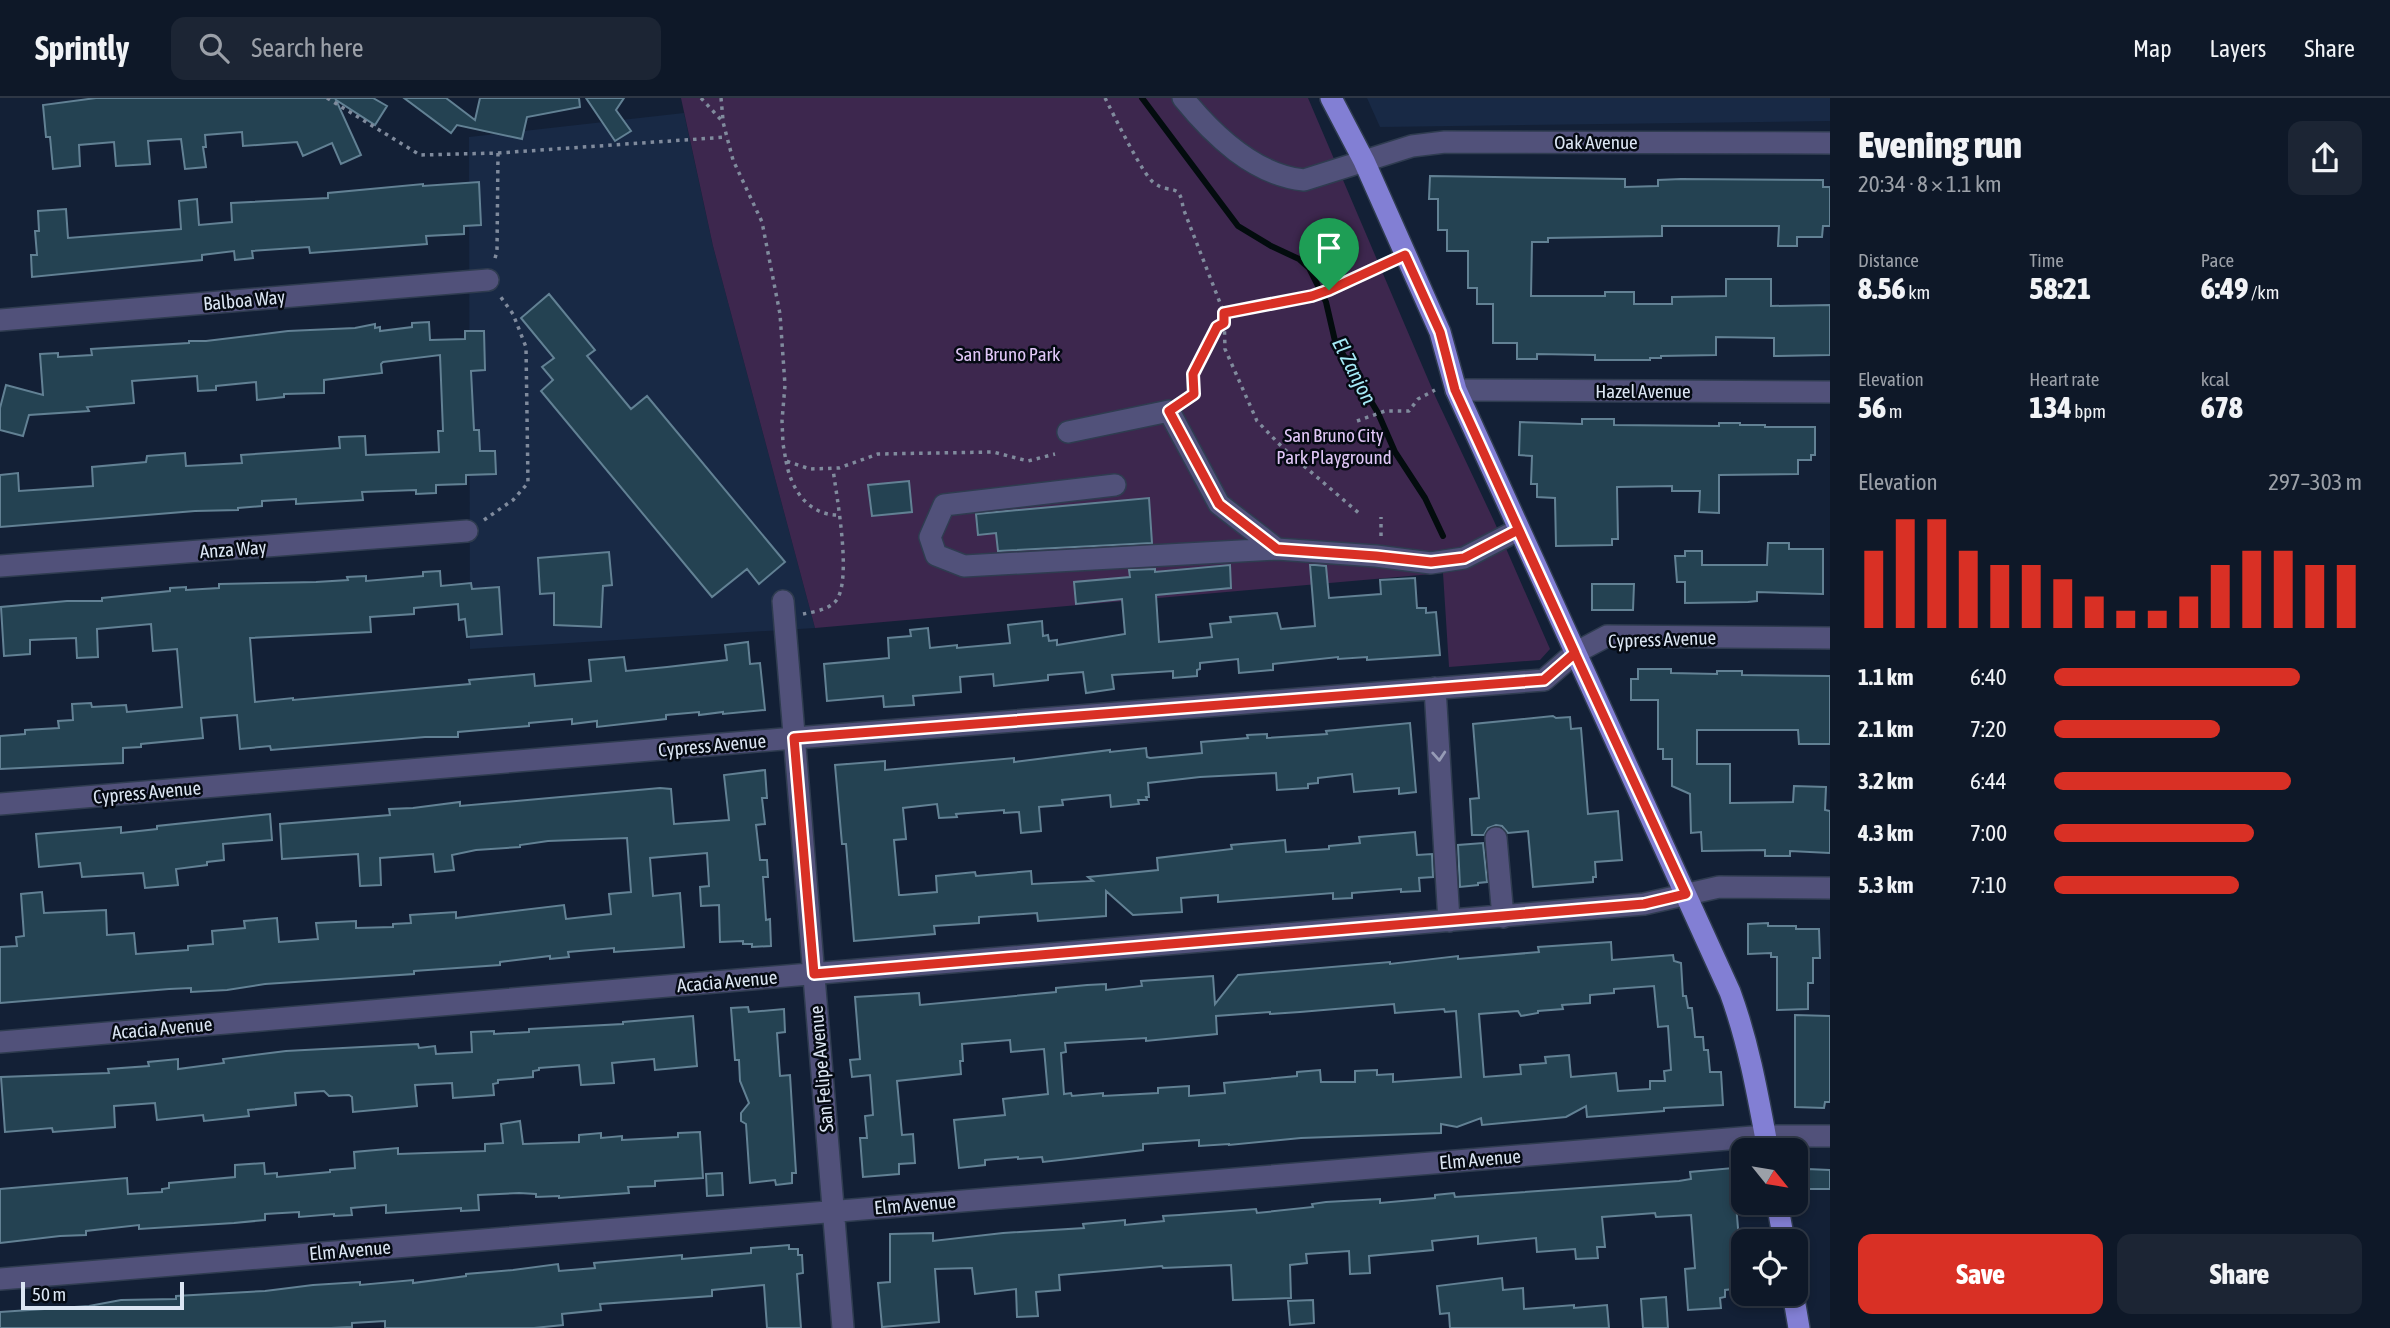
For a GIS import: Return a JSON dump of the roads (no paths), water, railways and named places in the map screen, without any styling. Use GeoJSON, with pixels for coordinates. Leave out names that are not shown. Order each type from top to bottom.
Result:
{"type":"FeatureCollection","features":[{"type":"Feature","properties":{"kind":"main road"},"geometry":{"type":"LineString","coordinates":[[1331,98],[1364,160],[1440,332],[1454,386],[1518,530],[1730,992],[1744,1029],[1766,1138]]}},
{"type":"Feature","properties":{"kind":"main road"},"geometry":{"type":"LineString","coordinates":[[1795,1306],[1799,1328]]}},
{"type":"Feature","properties":{"kind":"street","name":"Oak Avenue"},"geometry":{"type":"LineString","coordinates":[[1183,98],[1215,134],[1241,155],[1269,171],[1304,180],[1412,146],[1446,142],[1830,143]]}},
{"type":"Feature","properties":{"kind":"street","name":"Balboa Way"},"geometry":{"type":"LineString","coordinates":[[0,320],[488,281]]}},
{"type":"Feature","properties":{"kind":"street","name":"Hazel Avenue"},"geometry":{"type":"LineString","coordinates":[[1454,386],[1830,392]]}},
{"type":"Feature","properties":{"kind":"street"},"geometry":{"type":"LineString","coordinates":[[1068,432],[1169,411],[1219,504],[1277,549]]}},
{"type":"Feature","properties":{"kind":"street"},"geometry":{"type":"LineString","coordinates":[[1115,485],[944,505],[930,537],[936,555],[964,566],[1277,549],[1431,562],[1464,558],[1518,530]]}},
{"type":"Feature","properties":{"kind":"street","name":"Anza Way"},"geometry":{"type":"LineString","coordinates":[[0,566],[467,531]]}},
{"type":"Feature","properties":{"kind":"street","name":"San Felipe Avenue"},"geometry":{"type":"LineString","coordinates":[[784,606],[843,1328]]}},
{"type":"Feature","properties":{"kind":"street","name":"Cypress Avenue"},"geometry":{"type":"LineString","coordinates":[[0,804],[794,738],[1544,680],[1575,653],[1607,636],[1830,638]]}},
{"type":"Feature","properties":{"kind":"street"},"geometry":{"type":"LineString","coordinates":[[1435,688],[1449,921]]}},
{"type":"Feature","properties":{"kind":"street"},"geometry":{"type":"LineString","coordinates":[[1496,838],[1503,917]]}},
{"type":"Feature","properties":{"kind":"street","name":"Acacia Avenue"},"geometry":{"type":"LineString","coordinates":[[0,1042],[1503,917],[1644,904],[1719,887],[1830,888]]}},
{"type":"Feature","properties":{"kind":"street","name":"Elm Avenue"},"geometry":{"type":"LineString","coordinates":[[1808,1138],[1830,1136]]}},
{"type":"Feature","properties":{"kind":"street","name":"Elm Avenue"},"geometry":{"type":"LineString","coordinates":[[0,1279],[833,1211],[1731,1146]]}},
{"type":"Feature","properties":{"kind":"waterway","name":"El Zanjon"},"geometry":{"type":"LineString","coordinates":[[1142,98],[1238,226],[1299,259],[1309,268],[1326,302],[1335,341],[1378,413],[1395,452],[1425,498],[1443,536]]}},
{"type":"Feature","properties":{"kind":"park label","name":"San Bruno Park"},"geometry":{"type":"Point","coordinates":[1008,354]}},
{"type":"Feature","properties":{"kind":"park label","name":"San Bruno City Park Playground"},"geometry":{"type":"Point","coordinates":[1334,446]}}]}
